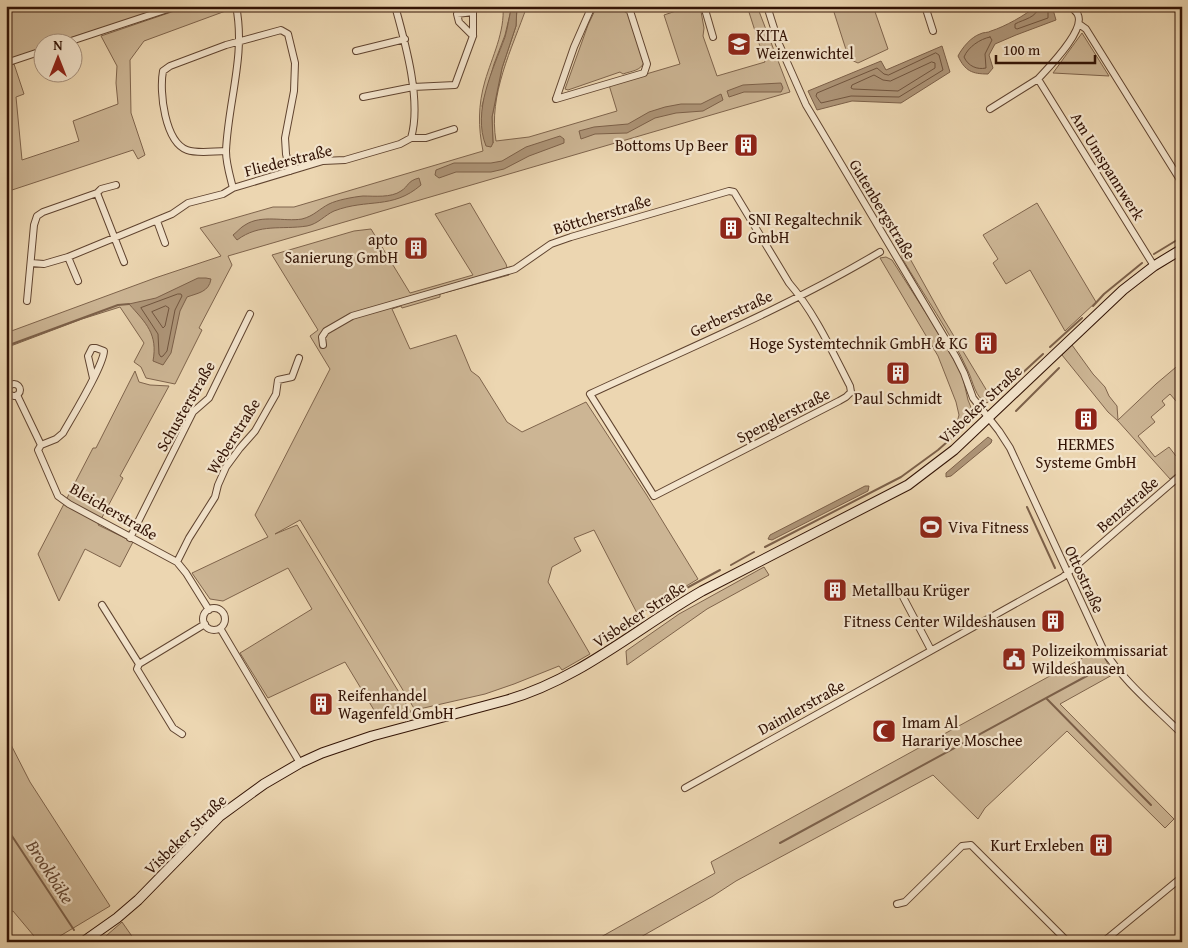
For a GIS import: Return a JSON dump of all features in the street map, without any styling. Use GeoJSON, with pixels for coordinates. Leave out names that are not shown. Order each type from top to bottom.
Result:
{"type":"FeatureCollection","features":[{"type":"Feature","properties":{"kind":"main road","name":"Visbeker Straße"},"geometry":{"type":"LineString","coordinates":[[83,942],[117,918],[138,900],[220,816],[264,784],[300,763],[322,752],[372,736],[529,694],[595,660],[702,591],[908,485],[954,450],[1123,290],[1154,266],[1182,249]]}},
{"type":"Feature","properties":{"kind":"street"},"geometry":{"type":"LineString","coordinates":[[82,37],[177,6]]}},
{"type":"Feature","properties":{"kind":"street","name":"Fliederstraße"},"geometry":{"type":"LineString","coordinates":[[236,6],[240,23],[240,42],[226,151],[233,188],[323,161],[345,160],[400,144],[411,138],[426,138],[454,129]]}},
{"type":"Feature","properties":{"kind":"street"},"geometry":{"type":"LineString","coordinates":[[395,6],[405,39],[413,87],[413,128],[411,138]]}},
{"type":"Feature","properties":{"kind":"street"},"geometry":{"type":"LineString","coordinates":[[592,6],[574,47],[556,99],[644,72],[647,64],[630,11],[623,6]]}},
{"type":"Feature","properties":{"kind":"street"},"geometry":{"type":"LineString","coordinates":[[704,6],[713,37]]}},
{"type":"Feature","properties":{"kind":"street","name":"Gutenbergstraße"},"geometry":{"type":"LineString","coordinates":[[768,6],[779,44],[806,105],[956,357],[973,398],[989,418]]}},
{"type":"Feature","properties":{"kind":"street"},"geometry":{"type":"LineString","coordinates":[[925,6],[933,31]]}},
{"type":"Feature","properties":{"kind":"street"},"geometry":{"type":"LineString","coordinates":[[990,109],[1038,80],[1076,34],[1079,24],[1078,14],[1070,6]]}},
{"type":"Feature","properties":{"kind":"street"},"geometry":{"type":"LineString","coordinates":[[1079,24],[1086,29],[1182,183]]}},
{"type":"Feature","properties":{"kind":"street"},"geometry":{"type":"LineString","coordinates":[[226,151],[192,151],[184,149],[175,141],[164,107],[163,74],[165,69],[226,45],[281,30],[288,34],[295,63],[294,91],[285,138],[290,171]]}},
{"type":"Feature","properties":{"kind":"street"},"geometry":{"type":"LineString","coordinates":[[363,97],[413,87],[455,86],[472,36]]}},
{"type":"Feature","properties":{"kind":"street"},"geometry":{"type":"LineString","coordinates":[[356,51],[405,39]]}},
{"type":"Feature","properties":{"kind":"street"},"geometry":{"type":"LineString","coordinates":[[6,63],[32,54]]}},
{"type":"Feature","properties":{"kind":"street","name":"Am Umspannwerk"},"geometry":{"type":"LineString","coordinates":[[1038,80],[1154,266]]}},
{"type":"Feature","properties":{"kind":"street"},"geometry":{"type":"LineString","coordinates":[[27,301],[34,225],[37,216],[116,184]]}},
{"type":"Feature","properties":{"kind":"street"},"geometry":{"type":"LineString","coordinates":[[31,262],[44,264],[68,257],[157,221],[188,203],[223,194],[233,188]]}},
{"type":"Feature","properties":{"kind":"street","name":"Böttcherstraße"},"geometry":{"type":"LineString","coordinates":[[323,345],[322,337],[326,331],[352,316],[515,269],[551,244],[729,191],[734,192],[789,283],[800,296]]}},
{"type":"Feature","properties":{"kind":"street"},"geometry":{"type":"LineString","coordinates":[[97,193],[124,262]]}},
{"type":"Feature","properties":{"kind":"street"},"geometry":{"type":"LineString","coordinates":[[157,221],[166,243]]}},
{"type":"Feature","properties":{"kind":"street","name":"Gerberstraße"},"geometry":{"type":"LineString","coordinates":[[654,496],[590,394],[800,296],[844,274],[880,252]]}},
{"type":"Feature","properties":{"kind":"street"},"geometry":{"type":"LineString","coordinates":[[68,257],[78,281]]}},
{"type":"Feature","properties":{"kind":"street","name":"Spenglerstraße"},"geometry":{"type":"LineString","coordinates":[[654,496],[840,401],[851,392],[839,364],[800,296]]}},
{"type":"Feature","properties":{"kind":"street","name":"Schusterstraße"},"geometry":{"type":"LineString","coordinates":[[130,538],[193,412],[209,398],[250,314]]}},
{"type":"Feature","properties":{"kind":"street","name":"Weberstraße"},"geometry":{"type":"LineString","coordinates":[[177,562],[189,538],[215,497],[226,467],[255,431],[276,394],[278,380],[292,377],[299,358]]}},
{"type":"Feature","properties":{"kind":"street"},"geometry":{"type":"LineString","coordinates":[[41,445],[63,434],[93,378]]}},
{"type":"Feature","properties":{"kind":"street","name":"Bleicherstraße"},"geometry":{"type":"LineString","coordinates":[[17,395],[41,445],[38,450],[58,496],[130,538],[177,562],[186,572],[209,610]]}},
{"type":"Feature","properties":{"kind":"street","name":"Ottostraße"},"geometry":{"type":"LineString","coordinates":[[989,418],[1010,448],[1103,649],[1112,663],[1182,734]]}},
{"type":"Feature","properties":{"kind":"street","name":"Benzstraße"},"geometry":{"type":"LineString","coordinates":[[1068,574],[1182,474]]}},
{"type":"Feature","properties":{"kind":"street","name":"Daimlerstraße"},"geometry":{"type":"LineString","coordinates":[[685,788],[1068,574]]}},
{"type":"Feature","properties":{"kind":"street"},"geometry":{"type":"LineString","coordinates":[[891,591],[902,595],[931,650]]}},
{"type":"Feature","properties":{"kind":"street"},"geometry":{"type":"LineString","coordinates":[[102,605],[139,664],[138,669],[173,728],[182,734]]}},
{"type":"Feature","properties":{"kind":"street"},"geometry":{"type":"LineString","coordinates":[[205,624],[204,615],[209,610],[218,609],[223,613],[225,619],[220,628]]}},
{"type":"Feature","properties":{"kind":"street"},"geometry":{"type":"LineString","coordinates":[[205,624],[214,629],[220,628]]}},
{"type":"Feature","properties":{"kind":"street"},"geometry":{"type":"LineString","coordinates":[[139,664],[205,624]]}},
{"type":"Feature","properties":{"kind":"street"},"geometry":{"type":"LineString","coordinates":[[220,628],[300,763]]}},
{"type":"Feature","properties":{"kind":"street"},"geometry":{"type":"LineString","coordinates":[[897,904],[906,902],[962,846],[971,845],[1068,942]]}},
{"type":"Feature","properties":{"kind":"street"},"geometry":{"type":"LineString","coordinates":[[1103,942],[1182,877]]}},
{"type":"Feature","properties":{"kind":"shaded area"},"geometry":{"type":"Polygon","coordinates":[[[6,6],[153,6],[154,11],[82,34],[82,32],[32,32],[32,51],[6,60],[6,6]]]}},
{"type":"Feature","properties":{"kind":"shaded area"},"geometry":{"type":"Polygon","coordinates":[[[189,6],[230,6],[231,9],[144,41],[130,60],[131,113],[145,155],[138,159],[133,150],[6,192],[6,67],[14,64],[24,94],[16,97],[22,160],[79,141],[73,121],[118,104],[117,66],[101,36],[189,6]]]}},
{"type":"Feature","properties":{"kind":"shaded area"},"geometry":{"type":"Polygon","coordinates":[[[503,6],[512,6],[505,35],[494,64],[482,106],[493,143],[492,117],[502,68],[516,26],[517,6],[527,6],[508,55],[498,89],[494,124],[496,141],[529,137],[617,111],[609,85],[680,64],[664,15],[691,6],[700,6],[704,28],[703,36],[717,76],[765,62],[747,6],[757,6],[790,92],[228,256],[232,265],[199,328],[202,330],[175,384],[146,378],[141,367],[134,362],[144,343],[120,307],[8,347],[6,355],[6,333],[155,278],[221,256],[200,228],[273,207],[294,207],[483,151],[480,133],[481,99],[500,35],[503,6]]]}},
{"type":"Feature","properties":{"kind":"shaded area"},"geometry":{"type":"Polygon","coordinates":[[[597,6],[613,6],[627,11],[644,62],[643,65],[623,74],[620,72],[568,90],[565,89],[588,25],[597,6]]]}},
{"type":"Feature","properties":{"kind":"shaded area"},"geometry":{"type":"Polygon","coordinates":[[[832,6],[873,6],[888,49],[858,63],[849,59],[832,6]]]}},
{"type":"Feature","properties":{"kind":"shaded area"},"geometry":{"type":"Polygon","coordinates":[[[1082,33],[1109,76],[1053,73],[1082,33]]]}},
{"type":"Feature","properties":{"kind":"shaded area"},"geometry":{"type":"Polygon","coordinates":[[[470,203],[506,264],[509,275],[440,294],[440,297],[392,309],[410,349],[456,335],[471,371],[479,377],[507,422],[522,432],[586,402],[646,494],[698,579],[638,615],[594,530],[574,538],[581,551],[552,567],[548,582],[590,654],[562,670],[559,666],[485,694],[415,710],[300,520],[275,534],[297,525],[411,712],[380,720],[345,662],[268,698],[240,653],[312,609],[288,568],[223,601],[210,599],[192,573],[268,537],[255,515],[330,369],[310,336],[318,330],[272,255],[354,231],[371,229],[410,293],[473,275],[435,214],[470,203]]]}},
{"type":"Feature","properties":{"kind":"shaded area"},"geometry":{"type":"Polygon","coordinates":[[[1037,203],[1096,302],[1065,331],[1030,270],[1006,284],[993,263],[998,259],[983,235],[1037,203]]]}},
{"type":"Feature","properties":{"kind":"shaded area"},"geometry":{"type":"Polygon","coordinates":[[[903,246],[987,391],[999,392],[987,403],[977,393],[953,342],[902,258],[903,246]]]}},
{"type":"Feature","properties":{"kind":"shaded area"},"geometry":{"type":"Polygon","coordinates":[[[886,257],[892,260],[962,374],[968,400],[974,415],[954,433],[959,415],[956,402],[938,356],[880,258],[886,257]]]}},
{"type":"Feature","properties":{"kind":"shaded area"},"geometry":{"type":"Polygon","coordinates":[[[1072,345],[1105,387],[1117,406],[1118,420],[1182,362],[1182,408],[1170,394],[1162,401],[1165,405],[1151,417],[1155,422],[1138,436],[1155,457],[1169,447],[1176,456],[1180,452],[1182,454],[1182,469],[1170,479],[1108,412],[1062,355],[1072,345]]]}},
{"type":"Feature","properties":{"kind":"shaded area"},"geometry":{"type":"Polygon","coordinates":[[[135,371],[139,382],[150,385],[169,386],[120,476],[123,478],[98,525],[133,542],[120,567],[85,549],[59,601],[38,554],[93,448],[96,448],[135,371]]]}},
{"type":"Feature","properties":{"kind":"shaded area"},"geometry":{"type":"Polygon","coordinates":[[[764,567],[769,575],[707,609],[627,665],[626,651],[679,614],[764,567]]]}},
{"type":"Feature","properties":{"kind":"shaded area"},"geometry":{"type":"Polygon","coordinates":[[[1099,649],[1114,674],[1060,704],[1174,819],[1165,828],[1067,731],[985,808],[978,819],[933,775],[736,881],[632,942],[592,942],[715,873],[711,862],[1099,649]]]}},
{"type":"Feature","properties":{"kind":"shaded area"},"geometry":{"type":"Polygon","coordinates":[[[6,735],[30,782],[110,906],[50,942],[39,942],[13,911],[6,913],[6,735]]]}},
{"type":"Feature","properties":{"kind":"shaded area"},"geometry":{"type":"Polygon","coordinates":[[[122,922],[136,942],[99,942],[122,922]]]}},
{"type":"Feature","properties":{"kind":"water"},"geometry":{"type":"Polygon","coordinates":[[[512,6],[517,6],[516,26],[502,68],[492,117],[493,143],[491,147],[486,146],[482,133],[483,105],[490,77],[505,37],[512,6]]]}},
{"type":"Feature","properties":{"kind":"water"},"geometry":{"type":"Polygon","coordinates":[[[1036,6],[1052,6],[1056,20],[995,44],[989,55],[993,68],[988,74],[970,71],[963,65],[958,56],[970,40],[981,33],[990,32],[1008,24],[1036,6]]]}},
{"type":"Feature","properties":{"kind":"water"},"geometry":{"type":"Polygon","coordinates":[[[942,46],[950,72],[901,103],[852,101],[817,110],[808,91],[881,61],[886,70],[942,46]]]}},
{"type":"Feature","properties":{"kind":"water"},"geometry":{"type":"Polygon","coordinates":[[[781,83],[783,88],[781,92],[744,92],[729,97],[727,91],[743,85],[781,83]]]}},
{"type":"Feature","properties":{"kind":"water"},"geometry":{"type":"Polygon","coordinates":[[[721,94],[723,100],[703,111],[676,113],[655,118],[627,133],[595,134],[581,139],[579,131],[594,127],[628,124],[649,112],[681,104],[701,104],[721,94]]]}},
{"type":"Feature","properties":{"kind":"water"},"geometry":{"type":"Polygon","coordinates":[[[560,136],[564,139],[564,143],[529,156],[504,169],[491,172],[456,172],[439,178],[435,175],[436,170],[454,163],[491,163],[502,161],[526,147],[560,136]]]}},
{"type":"Feature","properties":{"kind":"water"},"geometry":{"type":"Polygon","coordinates":[[[419,178],[421,185],[400,198],[346,207],[334,211],[307,226],[262,229],[237,240],[233,235],[244,226],[259,220],[302,219],[329,204],[341,200],[363,196],[392,195],[419,178]]]}},
{"type":"Feature","properties":{"kind":"water"},"geometry":{"type":"Polygon","coordinates":[[[198,278],[211,279],[208,287],[199,293],[187,297],[180,311],[171,353],[163,365],[153,361],[154,343],[152,336],[145,323],[129,304],[156,298],[198,278]]]}},
{"type":"Feature","properties":{"kind":"water"},"geometry":{"type":"Polygon","coordinates":[[[988,437],[992,440],[991,443],[951,476],[946,477],[946,473],[988,437]]]}},
{"type":"Feature","properties":{"kind":"water"},"geometry":{"type":"Polygon","coordinates":[[[865,486],[869,486],[868,491],[772,540],[768,539],[770,535],[865,486]]]}},
{"type":"Feature","properties":{"kind":"waterway"},"geometry":{"type":"LineString","coordinates":[[1154,254],[1182,237]]}},
{"type":"Feature","properties":{"kind":"waterway"},"geometry":{"type":"LineString","coordinates":[[1093,306],[1104,294],[1142,263]]}},
{"type":"Feature","properties":{"kind":"waterway"},"geometry":{"type":"LineString","coordinates":[[12,344],[118,305],[129,304]]}},
{"type":"Feature","properties":{"kind":"waterway"},"geometry":{"type":"LineString","coordinates":[[1050,347],[1082,318]]}},
{"type":"Feature","properties":{"kind":"waterway"},"geometry":{"type":"LineString","coordinates":[[993,400],[1043,354]]}},
{"type":"Feature","properties":{"kind":"waterway"},"geometry":{"type":"LineString","coordinates":[[1016,411],[1059,368]]}},
{"type":"Feature","properties":{"kind":"waterway"},"geometry":{"type":"LineString","coordinates":[[765,547],[901,477],[938,450],[973,419]]}},
{"type":"Feature","properties":{"kind":"waterway"},"geometry":{"type":"LineString","coordinates":[[1027,507],[1055,568]]}},
{"type":"Feature","properties":{"kind":"waterway"},"geometry":{"type":"LineString","coordinates":[[731,565],[754,552]]}},
{"type":"Feature","properties":{"kind":"waterway"},"geometry":{"type":"LineString","coordinates":[[653,609],[670,597],[720,570]]}},
{"type":"Feature","properties":{"kind":"waterway"},"geometry":{"type":"LineString","coordinates":[[780,843],[1094,672]]}},
{"type":"Feature","properties":{"kind":"waterway"},"geometry":{"type":"LineString","coordinates":[[1046,698],[1151,805]]}},
{"type":"Feature","properties":{"kind":"waterway","name":"Brookbäke"},"geometry":{"type":"LineString","coordinates":[[6,827],[74,930]]}},
{"type":"Feature","properties":{"kind":"place","name":"KITA Weizenwichtel"},"geometry":{"type":"Point","coordinates":[739,44]}},
{"type":"Feature","properties":{"kind":"place","name":"Bottoms Up Beer"},"geometry":{"type":"Point","coordinates":[746,145]}},
{"type":"Feature","properties":{"kind":"place","name":"SNI Regaltechnik GmbH"},"geometry":{"type":"Point","coordinates":[731,228]}},
{"type":"Feature","properties":{"kind":"place","name":"apto Sanierung GmbH"},"geometry":{"type":"Point","coordinates":[416,248]}},
{"type":"Feature","properties":{"kind":"place","name":"Hoge Systemtechnik GmbH & KG"},"geometry":{"type":"Point","coordinates":[986,343]}},
{"type":"Feature","properties":{"kind":"place","name":"Paul Schmidt"},"geometry":{"type":"Point","coordinates":[898,373]}},
{"type":"Feature","properties":{"kind":"place","name":"HERMES Systeme GmbH"},"geometry":{"type":"Point","coordinates":[1086,419]}},
{"type":"Feature","properties":{"kind":"place","name":"Viva Fitness"},"geometry":{"type":"Point","coordinates":[931,527]}},
{"type":"Feature","properties":{"kind":"place","name":"Metallbau Krüger"},"geometry":{"type":"Point","coordinates":[835,590]}},
{"type":"Feature","properties":{"kind":"place","name":"Fitness Center Wildeshausen"},"geometry":{"type":"Point","coordinates":[1053,621]}},
{"type":"Feature","properties":{"kind":"place","name":"Polizeikommissariat Wildeshausen"},"geometry":{"type":"Point","coordinates":[1014,659]}},
{"type":"Feature","properties":{"kind":"place","name":"Reifenhandel Wagenfeld GmbH"},"geometry":{"type":"Point","coordinates":[321,704]}},
{"type":"Feature","properties":{"kind":"place","name":"Imam Al Harariye Moschee"},"geometry":{"type":"Point","coordinates":[884,731]}},
{"type":"Feature","properties":{"kind":"place","name":"Kurt Erxleben"},"geometry":{"type":"Point","coordinates":[1101,845]}}]}
